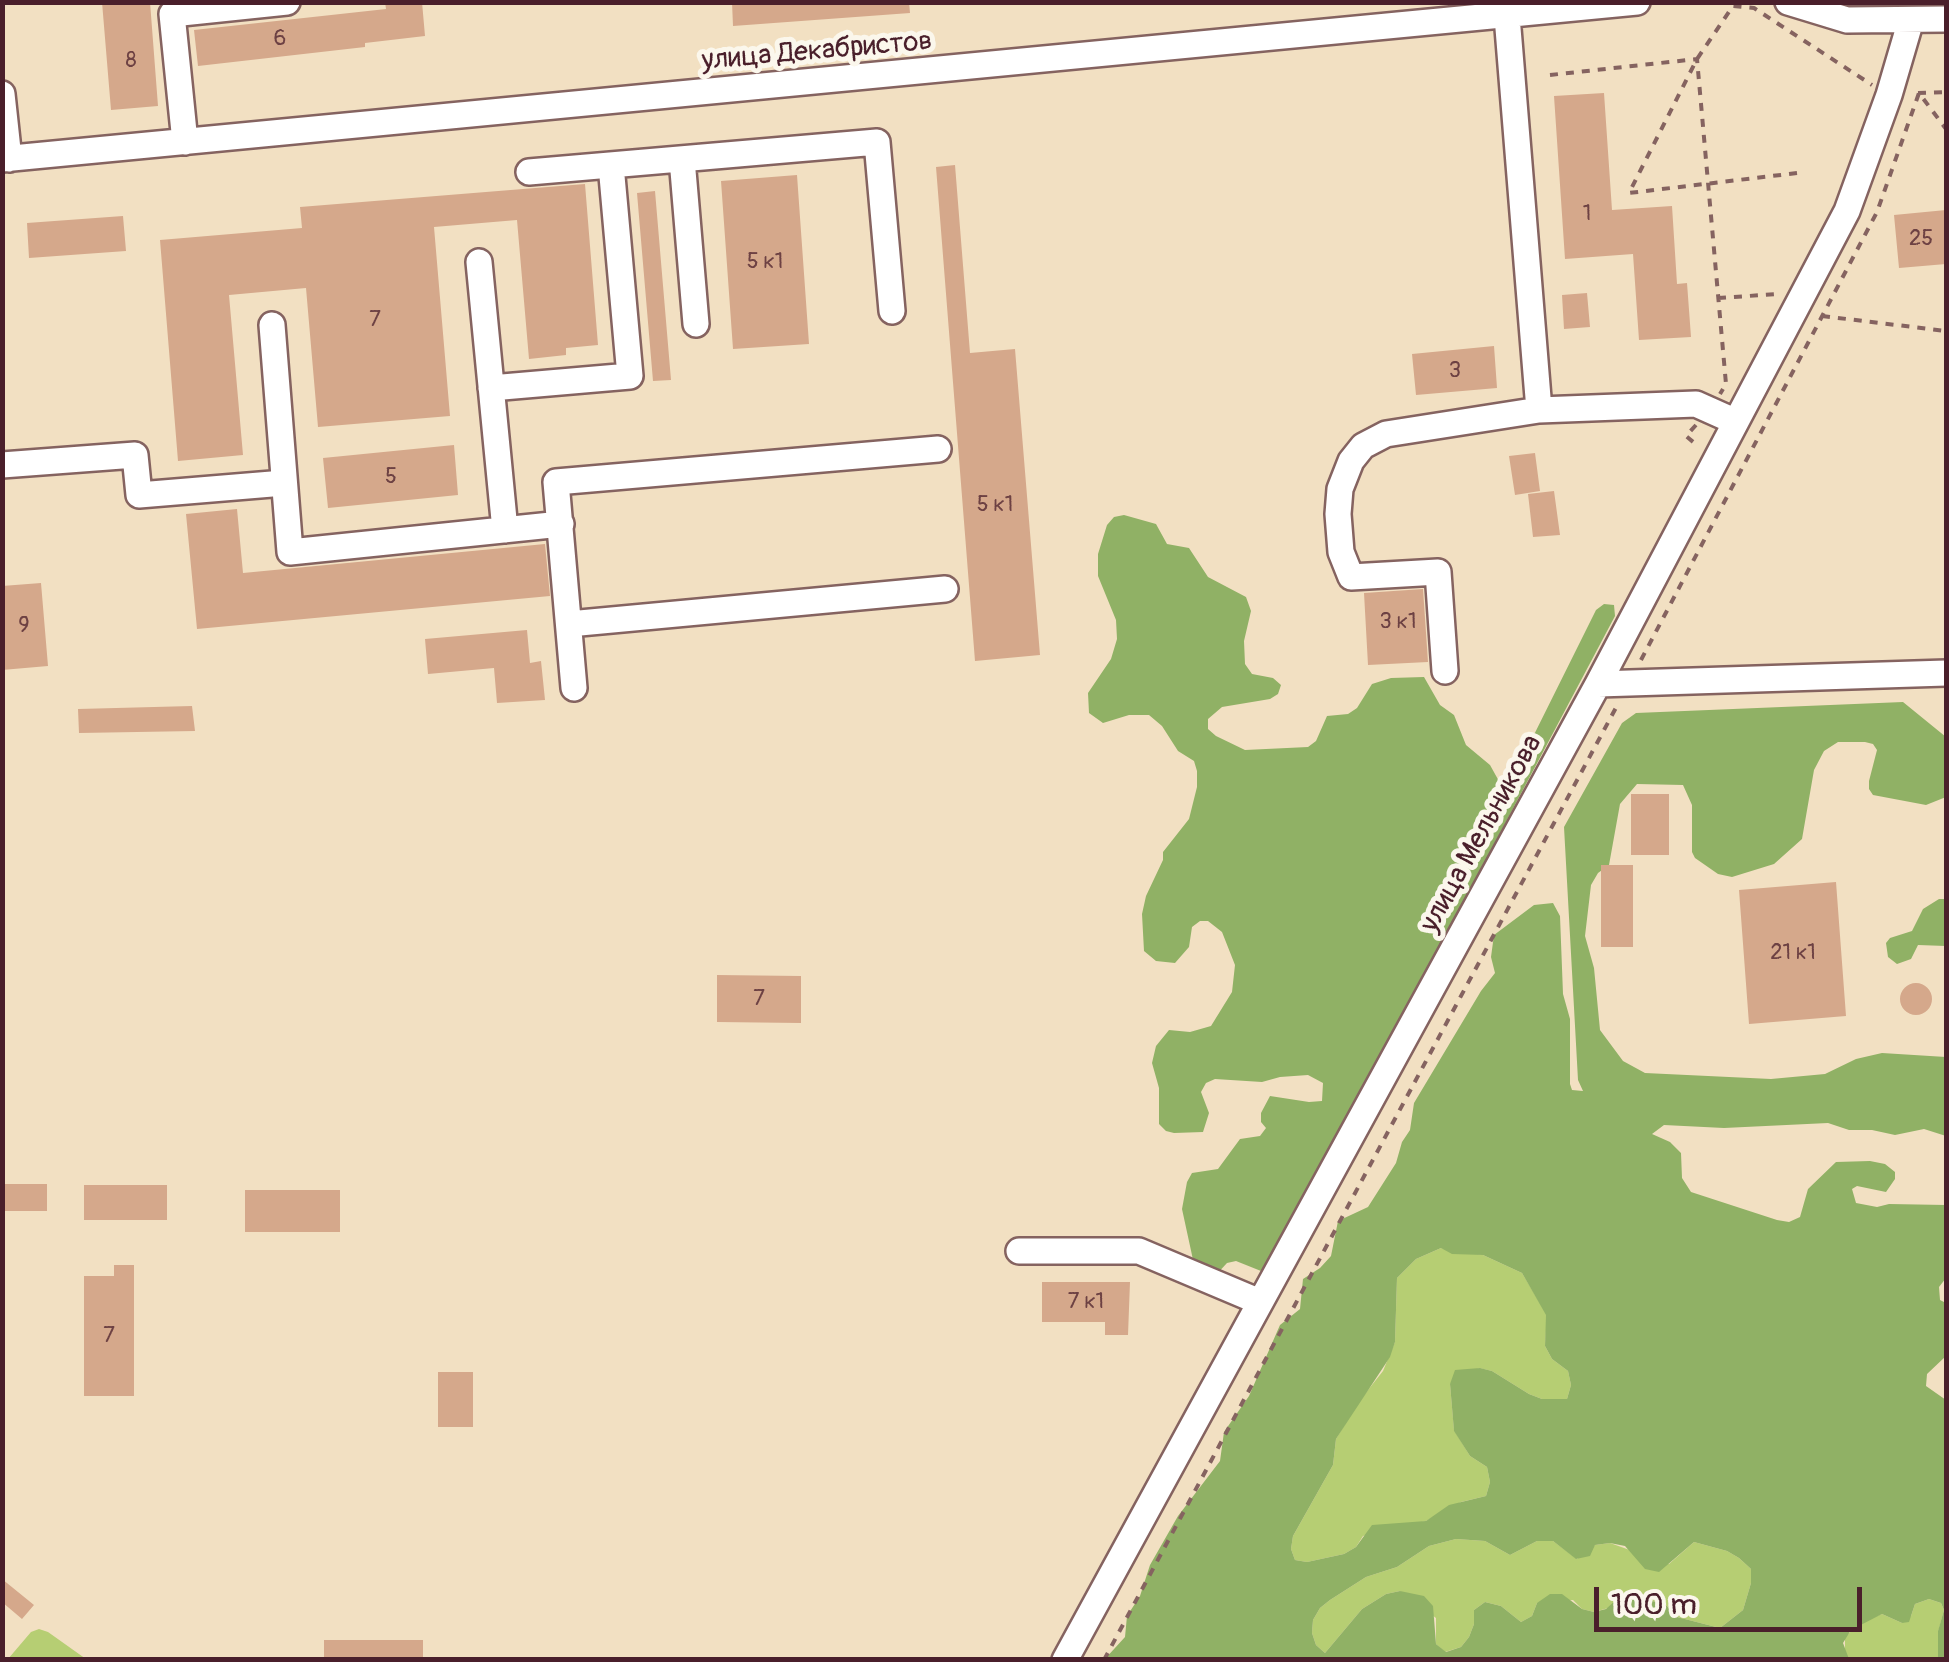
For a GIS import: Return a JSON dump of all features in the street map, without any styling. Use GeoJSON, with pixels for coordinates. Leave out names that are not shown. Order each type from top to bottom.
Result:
{"type":"FeatureCollection","features":[{"type":"Feature","properties":{"kind":"street"},"geometry":{"type":"LineString","coordinates":[[185,142],[172,14],[288,2]]}},
{"type":"Feature","properties":{"kind":"street","name":"улица Декабристов"},"geometry":{"type":"LineString","coordinates":[[6,159],[1637,2]]}},
{"type":"Feature","properties":{"kind":"street"},"geometry":{"type":"LineString","coordinates":[[1809,6],[1846,20],[1946,19]]}},
{"type":"Feature","properties":{"kind":"street"},"geometry":{"type":"LineString","coordinates":[[1507,16],[1539,410]]}},
{"type":"Feature","properties":{"kind":"street","name":"улица Мельникова"},"geometry":{"type":"LineString","coordinates":[[1065,1660],[1598,684],[1734,422],[1809,312],[1888,96],[1911,20]]}},
{"type":"Feature","properties":{"kind":"street"},"geometry":{"type":"LineString","coordinates":[[2,94],[6,159]]}},
{"type":"Feature","properties":{"kind":"street"},"geometry":{"type":"LineString","coordinates":[[529,172],[877,142],[892,311]]}},
{"type":"Feature","properties":{"kind":"street"},"geometry":{"type":"LineString","coordinates":[[682,159],[696,324]]}},
{"type":"Feature","properties":{"kind":"street"},"geometry":{"type":"LineString","coordinates":[[491,388],[630,376],[611,165]]}},
{"type":"Feature","properties":{"kind":"street"},"geometry":{"type":"LineString","coordinates":[[479,262],[505,530]]}},
{"type":"Feature","properties":{"kind":"street"},"geometry":{"type":"LineString","coordinates":[[272,325],[290,552],[561,524]]}},
{"type":"Feature","properties":{"kind":"street"},"geometry":{"type":"LineString","coordinates":[[1445,671],[1438,572],[1351,577],[1341,552],[1340,490],[1351,462],[1363,446],[1386,434],[1539,410],[1696,404],[1734,422]]}},
{"type":"Feature","properties":{"kind":"street"},"geometry":{"type":"LineString","coordinates":[[574,688],[556,482],[938,450]]}},
{"type":"Feature","properties":{"kind":"street"},"geometry":{"type":"LineString","coordinates":[[2,466],[136,455],[139,495],[284,483]]}},
{"type":"Feature","properties":{"kind":"street"},"geometry":{"type":"LineString","coordinates":[[569,624],[945,588]]}},
{"type":"Feature","properties":{"kind":"street"},"geometry":{"type":"LineString","coordinates":[[1598,684],[1946,673]]}},
{"type":"Feature","properties":{"kind":"street"},"geometry":{"type":"LineString","coordinates":[[1019,1251],[1140,1251],[1260,1302]]}},
{"type":"Feature","properties":{"kind":"path"},"geometry":{"type":"LineString","coordinates":[[1797,173],[1629,193],[1697,59],[1733,6],[1755,5],[1888,96],[1946,92]]}},
{"type":"Feature","properties":{"kind":"path"},"geometry":{"type":"LineString","coordinates":[[1550,75],[1697,59]]}},
{"type":"Feature","properties":{"kind":"path"},"geometry":{"type":"LineString","coordinates":[[1697,59],[1726,384],[1710,410],[1686,436],[1737,478]]}},
{"type":"Feature","properties":{"kind":"path"},"geometry":{"type":"LineString","coordinates":[[1919,93],[1946,129]]}},
{"type":"Feature","properties":{"kind":"path"},"geometry":{"type":"LineString","coordinates":[[1104,1660],[1737,478],[1809,312],[1877,212],[1919,93]]}},
{"type":"Feature","properties":{"kind":"path"},"geometry":{"type":"LineString","coordinates":[[1718,298],[1778,294],[1809,312],[1946,331]]}},
{"type":"Feature","properties":{"kind":"green space"},"geometry":{"type":"Polygon","coordinates":[[[1124,515],[1156,524],[1167,544],[1189,548],[1208,577],[1246,597],[1251,611],[1244,641],[1245,664],[1252,674],[1273,678],[1281,685],[1278,694],[1270,699],[1222,707],[1208,719],[1208,729],[1216,736],[1245,750],[1308,747],[1316,741],[1327,716],[1348,714],[1357,708],[1372,684],[1391,678],[1424,677],[1440,705],[1454,715],[1466,745],[1490,765],[1500,783],[1509,785],[1596,610],[1604,604],[1614,605],[1615,616],[1311,1190],[1261,1271],[1236,1261],[1227,1263],[1214,1277],[1195,1269],[1182,1209],[1187,1182],[1192,1173],[1218,1169],[1240,1139],[1260,1136],[1266,1128],[1261,1113],[1270,1096],[1322,1101],[1323,1083],[1308,1075],[1262,1082],[1215,1079],[1206,1083],[1201,1092],[1209,1113],[1203,1132],[1174,1133],[1159,1124],[1159,1088],[1152,1063],[1156,1046],[1169,1030],[1190,1032],[1211,1026],[1232,992],[1235,965],[1222,932],[1208,921],[1192,927],[1189,947],[1175,963],[1156,961],[1144,951],[1142,914],[1146,896],[1163,852],[1189,819],[1197,771],[1194,761],[1178,751],[1162,726],[1149,715],[1129,715],[1103,723],[1089,713],[1088,693],[1111,659],[1117,639],[1116,620],[1098,576],[1098,554],[1107,525],[1114,517],[1124,515]]]}},
{"type":"Feature","properties":{"kind":"green space"},"geometry":{"type":"Polygon","coordinates":[[[1903,702],[1946,737],[1946,797],[1926,805],[1873,795],[1869,781],[1877,750],[1873,744],[1838,742],[1824,751],[1814,770],[1802,839],[1774,864],[1732,877],[1718,874],[1695,858],[1692,805],[1683,785],[1637,784],[1620,804],[1609,865],[1591,885],[1585,936],[1594,968],[1600,1030],[1623,1061],[1645,1073],[1771,1079],[1825,1074],[1856,1059],[1882,1053],[1946,1057],[1946,1136],[1924,1129],[1895,1135],[1849,1130],[1828,1123],[1724,1128],[1664,1125],[1652,1134],[1670,1142],[1681,1153],[1682,1178],[1691,1192],[1777,1220],[1789,1222],[1800,1217],[1808,1189],[1836,1162],[1870,1161],[1885,1164],[1895,1172],[1886,1192],[1857,1186],[1852,1189],[1856,1203],[1877,1207],[1946,1205],[1946,1278],[1939,1287],[1940,1300],[1946,1303],[1946,1356],[1927,1374],[1926,1386],[1946,1400],[1946,1659],[1938,1659],[1938,1631],[1944,1610],[1941,1603],[1929,1599],[1915,1604],[1909,1622],[1882,1614],[1851,1630],[1843,1643],[1849,1659],[1104,1660],[1125,1637],[1127,1616],[1178,1516],[1220,1461],[1224,1432],[1249,1396],[1280,1325],[1300,1309],[1303,1279],[1331,1256],[1338,1221],[1368,1207],[1396,1163],[1410,1130],[1414,1103],[1495,973],[1491,957],[1494,935],[1534,905],[1553,903],[1560,916],[1563,994],[1570,1019],[1570,1084],[1572,1090],[1583,1091],[1578,1080],[1564,827],[1622,723],[1636,713],[1903,702]],[[1441,1248],[1416,1259],[1397,1278],[1395,1342],[1390,1357],[1336,1439],[1333,1465],[1293,1536],[1291,1549],[1295,1560],[1307,1562],[1344,1554],[1356,1547],[1372,1525],[1426,1521],[1449,1505],[1486,1496],[1490,1482],[1487,1467],[1470,1456],[1454,1431],[1450,1384],[1455,1370],[1492,1371],[1542,1399],[1567,1399],[1571,1385],[1568,1371],[1552,1359],[1545,1346],[1546,1315],[1522,1273],[1483,1255],[1452,1254],[1441,1248]],[[1456,1539],[1429,1546],[1397,1567],[1366,1577],[1330,1600],[1313,1620],[1316,1645],[1325,1653],[1362,1609],[1386,1594],[1400,1591],[1424,1596],[1433,1606],[1436,1644],[1446,1652],[1461,1647],[1469,1637],[1474,1610],[1485,1602],[1501,1606],[1521,1622],[1532,1616],[1537,1603],[1550,1594],[1562,1594],[1582,1609],[1594,1612],[1606,1609],[1617,1599],[1644,1598],[1667,1606],[1677,1617],[1720,1628],[1743,1610],[1751,1583],[1751,1569],[1739,1558],[1694,1542],[1659,1572],[1645,1569],[1625,1546],[1610,1543],[1595,1545],[1590,1556],[1576,1559],[1553,1541],[1537,1541],[1510,1555],[1485,1541],[1456,1539]]]}},
{"type":"Feature","properties":{"kind":"green space"},"geometry":{"type":"Polygon","coordinates":[[[1946,899],[1946,946],[1918,945],[1911,959],[1897,964],[1888,957],[1886,943],[1912,931],[1923,909],[1946,899]]]}},
{"type":"Feature","properties":{"kind":"green space"},"geometry":{"type":"Polygon","coordinates":[[[1441,1248],[1483,1255],[1522,1273],[1547,1315],[1545,1346],[1552,1359],[1568,1371],[1571,1385],[1567,1399],[1542,1399],[1492,1371],[1479,1368],[1450,1384],[1454,1430],[1470,1456],[1487,1467],[1490,1482],[1486,1496],[1461,1502],[1426,1521],[1363,1536],[1356,1547],[1344,1554],[1307,1562],[1295,1560],[1291,1549],[1293,1536],[1333,1465],[1336,1439],[1383,1371],[1395,1342],[1397,1278],[1416,1259],[1441,1248]]]}},
{"type":"Feature","properties":{"kind":"green space"},"geometry":{"type":"Polygon","coordinates":[[[1456,1539],[1485,1541],[1510,1555],[1537,1541],[1553,1541],[1577,1559],[1595,1545],[1610,1543],[1669,1564],[1694,1542],[1739,1558],[1751,1569],[1751,1583],[1743,1610],[1720,1628],[1677,1617],[1667,1606],[1644,1598],[1594,1612],[1582,1609],[1573,1600],[1537,1603],[1532,1616],[1521,1622],[1501,1606],[1485,1602],[1474,1610],[1474,1624],[1461,1647],[1445,1652],[1436,1644],[1436,1618],[1400,1591],[1386,1594],[1362,1609],[1325,1653],[1316,1645],[1313,1620],[1330,1600],[1366,1577],[1397,1567],[1429,1546],[1456,1539]]]}},
{"type":"Feature","properties":{"kind":"green space"},"geometry":{"type":"Polygon","coordinates":[[[1929,1599],[1941,1603],[1944,1610],[1938,1632],[1938,1659],[1845,1656],[1845,1637],[1861,1622],[1882,1614],[1902,1623],[1911,1616],[1915,1604],[1929,1599]]]}},
{"type":"Feature","properties":{"kind":"green space"},"geometry":{"type":"Polygon","coordinates":[[[39,1629],[86,1659],[8,1659],[31,1632],[39,1629]]]}},
{"type":"Feature","properties":{"kind":"building"},"geometry":{"type":"Polygon","coordinates":[[[102,2],[150,2],[158,106],[111,110],[102,2]]]}},
{"type":"Feature","properties":{"kind":"building"},"geometry":{"type":"Polygon","coordinates":[[[385,2],[422,2],[425,36],[365,43],[365,47],[198,66],[194,30],[386,9],[385,2]]]}},
{"type":"Feature","properties":{"kind":"building"},"geometry":{"type":"Polygon","coordinates":[[[732,2],[909,2],[910,13],[733,26],[732,2]]]}},
{"type":"Feature","properties":{"kind":"building"},"geometry":{"type":"Polygon","coordinates":[[[1604,93],[1612,210],[1672,206],[1677,284],[1687,283],[1691,337],[1639,340],[1633,254],[1565,259],[1554,96],[1604,93]]]}},
{"type":"Feature","properties":{"kind":"building"},"geometry":{"type":"Polygon","coordinates":[[[955,165],[970,353],[1015,349],[1040,655],[975,661],[936,167],[955,165]]]}},
{"type":"Feature","properties":{"kind":"building"},"geometry":{"type":"Polygon","coordinates":[[[797,175],[809,344],[733,349],[721,181],[797,175]]]}},
{"type":"Feature","properties":{"kind":"building"},"geometry":{"type":"Polygon","coordinates":[[[585,184],[598,345],[566,348],[566,355],[529,359],[517,220],[434,227],[450,416],[318,427],[306,288],[229,295],[243,455],[178,461],[160,240],[302,228],[300,207],[585,184]]]}},
{"type":"Feature","properties":{"kind":"building"},"geometry":{"type":"Polygon","coordinates":[[[655,191],[671,380],[653,381],[637,193],[655,191]]]}},
{"type":"Feature","properties":{"kind":"building"},"geometry":{"type":"Polygon","coordinates":[[[1946,210],[1946,264],[1899,268],[1894,215],[1946,210]]]}},
{"type":"Feature","properties":{"kind":"building"},"geometry":{"type":"Polygon","coordinates":[[[123,216],[126,251],[29,258],[27,223],[123,216]]]}},
{"type":"Feature","properties":{"kind":"building"},"geometry":{"type":"Polygon","coordinates":[[[1587,293],[1590,327],[1564,329],[1562,295],[1587,293]]]}},
{"type":"Feature","properties":{"kind":"building"},"geometry":{"type":"Polygon","coordinates":[[[1494,346],[1497,388],[1416,395],[1412,354],[1494,346]]]}},
{"type":"Feature","properties":{"kind":"building"},"geometry":{"type":"Polygon","coordinates":[[[454,445],[458,495],[328,508],[323,458],[454,445]]]}},
{"type":"Feature","properties":{"kind":"building"},"geometry":{"type":"Polygon","coordinates":[[[1535,453],[1540,491],[1515,495],[1509,456],[1535,453]]]}},
{"type":"Feature","properties":{"kind":"building"},"geometry":{"type":"Polygon","coordinates":[[[1554,491],[1560,535],[1533,537],[1528,494],[1554,491]]]}},
{"type":"Feature","properties":{"kind":"building"},"geometry":{"type":"Polygon","coordinates":[[[237,509],[243,573],[545,544],[550,596],[197,629],[186,514],[237,509]]]}},
{"type":"Feature","properties":{"kind":"building"},"geometry":{"type":"Polygon","coordinates":[[[41,583],[48,666],[2,670],[2,586],[41,583]]]}},
{"type":"Feature","properties":{"kind":"building"},"geometry":{"type":"Polygon","coordinates":[[[1423,589],[1428,662],[1368,665],[1364,593],[1423,589]]]}},
{"type":"Feature","properties":{"kind":"building"},"geometry":{"type":"Polygon","coordinates":[[[527,630],[530,663],[541,661],[545,700],[497,703],[494,668],[428,674],[425,639],[527,630]]]}},
{"type":"Feature","properties":{"kind":"building"},"geometry":{"type":"Polygon","coordinates":[[[192,706],[195,731],[79,733],[78,709],[192,706]]]}},
{"type":"Feature","properties":{"kind":"building"},"geometry":{"type":"Polygon","coordinates":[[[1631,794],[1669,794],[1669,855],[1631,855],[1631,794]]]}},
{"type":"Feature","properties":{"kind":"building"},"geometry":{"type":"Polygon","coordinates":[[[1601,865],[1633,865],[1633,947],[1601,947],[1601,865]]]}},
{"type":"Feature","properties":{"kind":"building"},"geometry":{"type":"Polygon","coordinates":[[[1836,882],[1846,1016],[1749,1024],[1739,890],[1836,882]]]}},
{"type":"Feature","properties":{"kind":"building"},"geometry":{"type":"Polygon","coordinates":[[[717,975],[801,976],[801,1023],[717,1022],[717,975]]]}},
{"type":"Feature","properties":{"kind":"building"},"geometry":{"type":"Polygon","coordinates":[[[1916,983],[1927,988],[1932,999],[1927,1010],[1916,1015],[1905,1010],[1900,999],[1905,988],[1916,983]]]}},
{"type":"Feature","properties":{"kind":"building"},"geometry":{"type":"Polygon","coordinates":[[[2,1184],[47,1184],[47,1211],[2,1211],[2,1184]]]}},
{"type":"Feature","properties":{"kind":"building"},"geometry":{"type":"Polygon","coordinates":[[[84,1185],[167,1185],[167,1220],[84,1220],[84,1185]]]}},
{"type":"Feature","properties":{"kind":"building"},"geometry":{"type":"Polygon","coordinates":[[[245,1190],[340,1190],[340,1232],[245,1232],[245,1190]]]}},
{"type":"Feature","properties":{"kind":"building"},"geometry":{"type":"Polygon","coordinates":[[[114,1265],[134,1265],[134,1396],[84,1396],[84,1276],[114,1276],[114,1265]]]}},
{"type":"Feature","properties":{"kind":"building"},"geometry":{"type":"Polygon","coordinates":[[[1042,1282],[1130,1282],[1128,1335],[1105,1335],[1105,1322],[1042,1322],[1042,1282]]]}},
{"type":"Feature","properties":{"kind":"building"},"geometry":{"type":"Polygon","coordinates":[[[438,1372],[473,1372],[473,1427],[438,1427],[438,1372]]]}},
{"type":"Feature","properties":{"kind":"building"},"geometry":{"type":"Polygon","coordinates":[[[2,1579],[34,1605],[22,1619],[2,1602],[2,1579]]]}},
{"type":"Feature","properties":{"kind":"building"},"geometry":{"type":"Polygon","coordinates":[[[324,1640],[423,1640],[423,1660],[324,1660],[324,1640]]]}}]}
